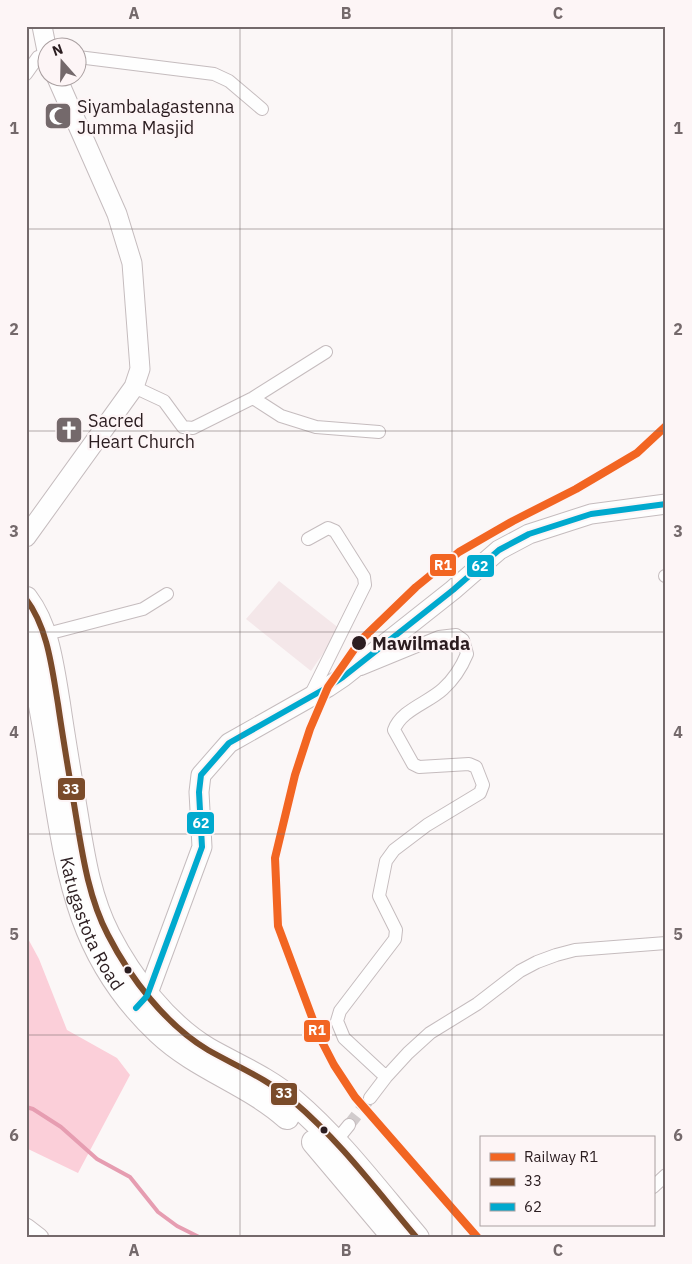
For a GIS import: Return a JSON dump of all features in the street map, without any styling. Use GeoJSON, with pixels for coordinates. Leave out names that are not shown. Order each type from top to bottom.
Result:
{"type":"FeatureCollection","features":[{"type":"Feature","properties":{"kind":"highway","name":"Katugastota Road"},"geometry":{"type":"LineString","coordinates":[[26,599],[36,616],[32,657],[74,889],[88,932],[96,950],[114,980],[142,1002],[159,1032],[196,1061],[281,1111],[336,1140],[417,1238]]}},
{"type":"Feature","properties":{"kind":"highway","name":"Katugastota Road"},"geometry":{"type":"LineString","coordinates":[[336,1140],[395,1238]]}},
{"type":"Feature","properties":{"kind":"street"},"geometry":{"type":"LineString","coordinates":[[26,74],[38,57]]}},
{"type":"Feature","properties":{"kind":"street"},"geometry":{"type":"LineString","coordinates":[[88,58],[214,74],[229,81],[262,109]]}},
{"type":"Feature","properties":{"kind":"street"},"geometry":{"type":"LineString","coordinates":[[26,537],[134,386],[140,369],[132,263],[117,214],[61,88]]}},
{"type":"Feature","properties":{"kind":"street"},"geometry":{"type":"LineString","coordinates":[[134,386],[164,401],[183,427],[193,428],[253,398],[326,352]]}},
{"type":"Feature","properties":{"kind":"street"},"geometry":{"type":"LineString","coordinates":[[253,398],[281,416],[316,427],[379,432]]}},
{"type":"Feature","properties":{"kind":"street"},"geometry":{"type":"LineString","coordinates":[[142,1002],[202,848],[200,775],[229,744],[342,677],[453,590],[499,550],[530,534],[591,514],[666,504]]}},
{"type":"Feature","properties":{"kind":"street"},"geometry":{"type":"LineString","coordinates":[[308,540],[328,528],[335,531],[364,577],[364,585],[308,698]]}},
{"type":"Feature","properties":{"kind":"street"},"geometry":{"type":"LineString","coordinates":[[35,635],[143,609],[167,594]]}},
{"type":"Feature","properties":{"kind":"street"},"geometry":{"type":"LineString","coordinates":[[342,677],[439,637],[456,635],[463,640],[467,654],[463,664],[444,689],[397,721],[394,730],[413,764],[419,767],[469,764],[476,767],[483,785],[480,793],[427,824],[394,850],[386,861],[380,896],[396,930],[395,939],[340,1011],[337,1021],[344,1038],[386,1077]]}},
{"type":"Feature","properties":{"kind":"street"},"geometry":{"type":"LineString","coordinates":[[370,1098],[386,1077],[430,1033],[477,1004],[520,971],[537,962],[556,954],[575,950],[666,943]]}},
{"type":"Feature","properties":{"kind":"street"},"geometry":{"type":"LineString","coordinates":[[654,1186],[666,1175]]}},
{"type":"Feature","properties":{"kind":"street"},"geometry":{"type":"LineString","coordinates":[[26,1228],[39,1238]]}},
{"type":"Feature","properties":{"kind":"shaded area"},"geometry":{"type":"Polygon","coordinates":[[[279,581],[340,629],[311,671],[246,619],[279,581]]]}},
{"type":"Feature","properties":{"kind":"shaded area"},"geometry":{"type":"Polygon","coordinates":[[[26,935],[39,959],[67,1030],[117,1058],[130,1075],[78,1173],[26,1148],[26,935]]]}},
{"type":"Feature","properties":{"kind":"waterway"},"geometry":{"type":"LineString","coordinates":[[26,1107],[33,1109],[61,1127],[97,1159],[130,1177],[158,1212],[177,1226],[201,1238]]}},
{"type":"Feature","properties":{"kind":"tunnel"},"geometry":{"type":"LineString","coordinates":[[349,1125],[370,1098]]}},
{"type":"Feature","properties":{"kind":"rail line","name":"R1"},"geometry":{"type":"LineString","coordinates":[[478,1238],[355,1097],[334,1065],[319,1036],[278,926],[275,858],[295,775],[310,729],[328,687],[360,641],[416,587],[459,552],[513,521],[576,489],[637,453],[666,426]]}},
{"type":"Feature","properties":{"kind":"transit line","name":"62"},"geometry":{"type":"LineString","coordinates":[[136,1008],[147,996],[202,847],[199,792],[201,775],[229,743],[343,677],[453,590],[499,550],[529,534],[591,514],[666,504]]}},
{"type":"Feature","properties":{"kind":"transit line","name":"33"},"geometry":{"type":"LineString","coordinates":[[26,599],[39,623],[48,649],[80,842],[95,905],[108,935],[127,968],[150,999],[178,1028],[208,1050],[273,1086],[310,1116],[358,1167],[417,1238]]}},
{"type":"Feature","properties":{"kind":"place","name":"Siyambalagastenna Jumma Masjid"},"geometry":{"type":"Point","coordinates":[58,116]}},
{"type":"Feature","properties":{"kind":"place","name":"Sacred Heart Church"},"geometry":{"type":"Point","coordinates":[69,430]}},
{"type":"Feature","properties":{"kind":"place","name":"Mawilmada"},"geometry":{"type":"Point","coordinates":[359,643]}}]}
